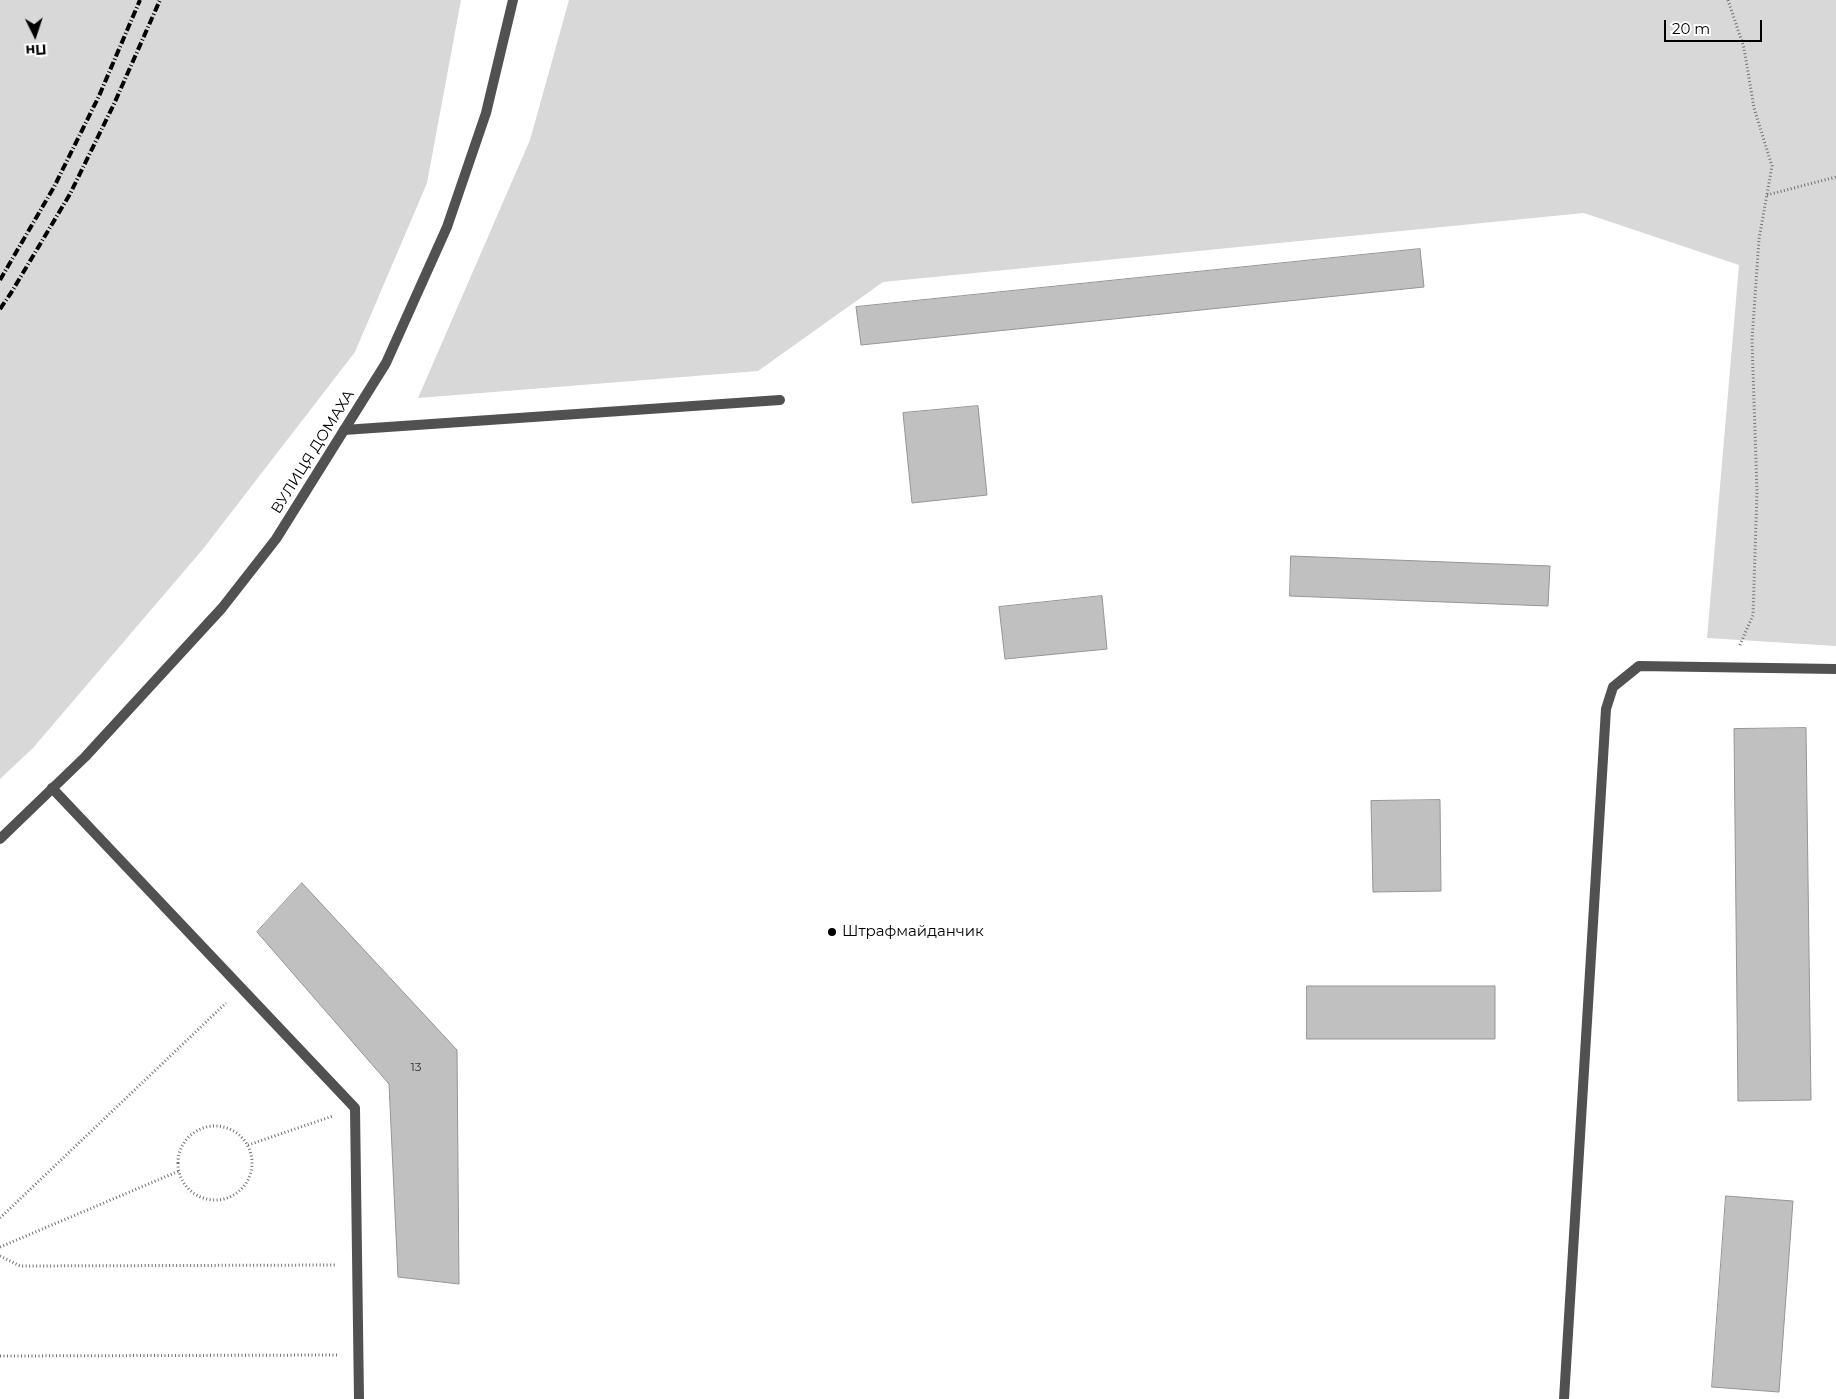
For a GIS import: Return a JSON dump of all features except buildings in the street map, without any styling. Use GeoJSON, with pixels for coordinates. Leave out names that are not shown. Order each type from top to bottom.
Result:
{"type":"FeatureCollection","features":[{"type":"Feature","properties":{"kind":"street","name":"ВУЛИЦЯ ДОМАХА"},"geometry":{"type":"LineString","coordinates":[[0,839],[85,757],[222,608],[276,539],[386,363],[447,227],[486,114],[514,0]]}},
{"type":"Feature","properties":{"kind":"street"},"geometry":{"type":"LineString","coordinates":[[344,430],[780,400]]}},
{"type":"Feature","properties":{"kind":"street"},"geometry":{"type":"LineString","coordinates":[[1564,1399],[1606,710],[1613,687],[1639,666],[1836,669]]}},
{"type":"Feature","properties":{"kind":"street"},"geometry":{"type":"LineString","coordinates":[[52,788],[355,1108],[359,1399]]}},
{"type":"Feature","properties":{"kind":"path"},"geometry":{"type":"LineString","coordinates":[[1728,0],[1744,48],[1754,108],[1772,166],[1759,239],[1752,340],[1757,492],[1753,615],[1729,668]]}},
{"type":"Feature","properties":{"kind":"path"},"geometry":{"type":"LineString","coordinates":[[1767,196],[1836,177]]}},
{"type":"Feature","properties":{"kind":"path"},"geometry":{"type":"LineString","coordinates":[[0,1218],[242,988]]}},
{"type":"Feature","properties":{"kind":"path"},"geometry":{"type":"LineString","coordinates":[[248,1145],[355,1108]]}},
{"type":"Feature","properties":{"kind":"path"},"geometry":{"type":"LineString","coordinates":[[215,1125],[228,1128],[240,1135],[252,1154],[253,1167],[249,1180],[241,1191],[230,1198],[216,1201],[204,1199],[192,1193],[184,1183],[179,1171],[178,1158],[182,1146],[190,1135],[215,1125]]}},
{"type":"Feature","properties":{"kind":"path"},"geometry":{"type":"LineString","coordinates":[[0,1247],[179,1171]]}},
{"type":"Feature","properties":{"kind":"path"},"geometry":{"type":"LineString","coordinates":[[0,1256],[20,1266],[357,1265]]}},
{"type":"Feature","properties":{"kind":"path"},"geometry":{"type":"LineString","coordinates":[[0,1356],[358,1355]]}},
{"type":"Feature","properties":{"kind":"shaded area"},"geometry":{"type":"Polygon","coordinates":[[[0,0],[461,0],[427,183],[355,352],[203,549],[33,748],[0,779],[0,0]]]}},
{"type":"Feature","properties":{"kind":"shaded area"},"geometry":{"type":"Polygon","coordinates":[[[569,0],[1836,0],[1836,646],[1707,638],[1739,265],[1584,213],[883,282],[758,371],[418,398],[530,140],[569,0]]]}},
{"type":"Feature","properties":{"kind":"railway"},"geometry":{"type":"LineString","coordinates":[[0,280],[54,187],[99,96],[140,0]]}},
{"type":"Feature","properties":{"kind":"railway"},"geometry":{"type":"LineString","coordinates":[[0,309],[70,194],[114,104],[160,0]]}},
{"type":"Feature","properties":{"kind":"place","name":"Штрафмайданчик"},"geometry":{"type":"Point","coordinates":[832,932]}}]}
